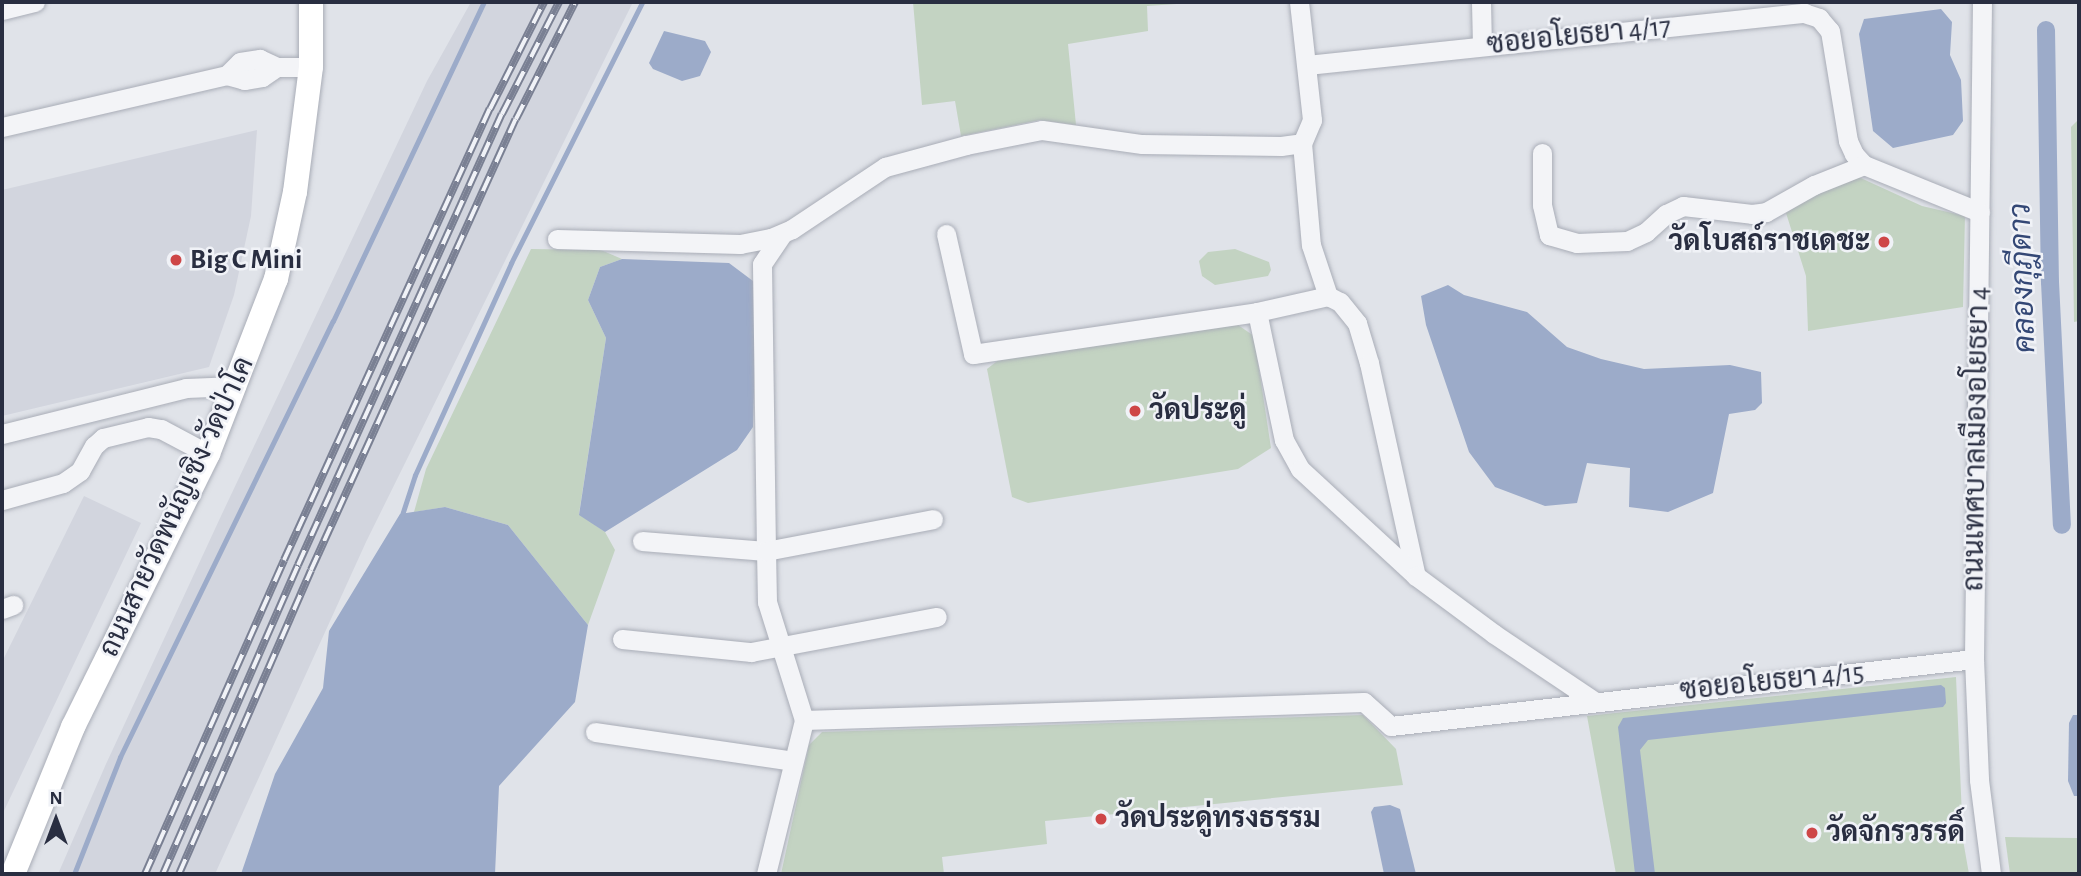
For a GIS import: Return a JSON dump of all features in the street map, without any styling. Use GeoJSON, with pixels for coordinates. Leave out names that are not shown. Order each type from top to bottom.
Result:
{"type":"FeatureCollection","features":[{"type":"Feature","properties":{"kind":"main road","name":"ถนนสายวัดพนัญเชิง-วัดป่าโค"},"geometry":{"type":"LineString","coordinates":[[13,874],[74,727],[208,454],[276,279],[295,191],[311,67],[311,2]]}},
{"type":"Feature","properties":{"kind":"street"},"geometry":{"type":"LineString","coordinates":[[2,10],[35,2]]}},
{"type":"Feature","properties":{"kind":"street"},"geometry":{"type":"LineString","coordinates":[[1299,2],[1312,120],[1302,143],[1311,245],[1328,296]]}},
{"type":"Feature","properties":{"kind":"street"},"geometry":{"type":"LineString","coordinates":[[1481,2],[1482,47]]}},
{"type":"Feature","properties":{"kind":"street","name":"ถนนเทศบาลเมืองอโยธยา 4"},"geometry":{"type":"LineString","coordinates":[[1982,2],[1973,659],[1979,780],[1992,874]]}},
{"type":"Feature","properties":{"kind":"street","name":"ซอยอโยธยา 4/17"},"geometry":{"type":"LineString","coordinates":[[1307,65],[1804,13],[1819,18],[1830,31],[1848,141],[1864,165]]}},
{"type":"Feature","properties":{"kind":"street"},"geometry":{"type":"LineString","coordinates":[[2,127],[227,75],[240,62],[260,59],[277,67],[311,67]]}},
{"type":"Feature","properties":{"kind":"street"},"geometry":{"type":"LineString","coordinates":[[557,239],[740,244],[782,233],[885,167],[966,145],[1042,130],[1142,144],[1281,146],[1302,143]]}},
{"type":"Feature","properties":{"kind":"street"},"geometry":{"type":"LineString","coordinates":[[1542,153],[1542,205],[1549,235],[1590,244],[1627,241],[1646,232],[1666,214],[1683,206],[1752,214],[1766,212],[1814,185],[1864,165],[1980,212]]}},
{"type":"Feature","properties":{"kind":"street"},"geometry":{"type":"LineString","coordinates":[[766,874],[804,720],[767,602],[762,264],[782,233]]}},
{"type":"Feature","properties":{"kind":"street"},"geometry":{"type":"LineString","coordinates":[[946,234],[973,354],[1257,312],[1328,296],[1340,302],[1357,323],[1369,363],[1416,576]]}},
{"type":"Feature","properties":{"kind":"street"},"geometry":{"type":"LineString","coordinates":[[740,244],[762,264]]}},
{"type":"Feature","properties":{"kind":"street"},"geometry":{"type":"LineString","coordinates":[[1257,312],[1284,440],[1300,468],[1416,576],[1494,634],[1594,701]]}},
{"type":"Feature","properties":{"kind":"street"},"geometry":{"type":"LineString","coordinates":[[2,434],[186,388],[236,386]]}},
{"type":"Feature","properties":{"kind":"street"},"geometry":{"type":"LineString","coordinates":[[2,500],[63,483],[80,471],[94,446],[103,438],[148,427],[161,429],[208,454]]}},
{"type":"Feature","properties":{"kind":"street"},"geometry":{"type":"LineString","coordinates":[[642,541],[766,551],[933,519]]}},
{"type":"Feature","properties":{"kind":"street"},"geometry":{"type":"LineString","coordinates":[[622,639],[751,652],[780,649],[795,642],[937,617]]}},
{"type":"Feature","properties":{"kind":"street","name":"ซอยอโยธยา 4/15"},"geometry":{"type":"LineString","coordinates":[[804,720],[1364,702],[1391,726],[1973,659]]}},
{"type":"Feature","properties":{"kind":"street"},"geometry":{"type":"LineString","coordinates":[[595,732],[793,761]]}},
{"type":"Feature","properties":{"kind":"shaded area"},"geometry":{"type":"Polygon","coordinates":[[[471,2],[633,2],[366,542],[215,874],[58,874],[221,516],[427,81],[471,2]]]}},
{"type":"Feature","properties":{"kind":"shaded area"},"geometry":{"type":"Polygon","coordinates":[[[257,130],[251,216],[234,295],[209,367],[2,416],[2,190],[257,130]]]}},
{"type":"Feature","properties":{"kind":"shaded area"},"geometry":{"type":"Polygon","coordinates":[[[84,496],[141,523],[2,815],[2,662],[84,496]]]}},
{"type":"Feature","properties":{"kind":"green space"},"geometry":{"type":"Polygon","coordinates":[[[913,2],[1206,2],[1147,6],[1148,31],[1068,44],[1076,125],[1040,120],[961,136],[955,101],[922,105],[913,2]]]}},
{"type":"Feature","properties":{"kind":"green space"},"geometry":{"type":"Polygon","coordinates":[[[2079,119],[2079,321],[2074,322],[2071,127],[2079,119]]]}},
{"type":"Feature","properties":{"kind":"green space"},"geometry":{"type":"Polygon","coordinates":[[[1852,174],[1922,206],[1965,216],[1963,307],[1808,331],[1806,276],[1786,213],[1827,186],[1852,174]]]}},
{"type":"Feature","properties":{"kind":"green space"},"geometry":{"type":"Polygon","coordinates":[[[531,249],[601,250],[622,259],[600,267],[588,300],[606,338],[579,514],[605,532],[615,550],[588,625],[508,525],[445,507],[414,512],[426,469],[531,249]]]}},
{"type":"Feature","properties":{"kind":"green space"},"geometry":{"type":"Polygon","coordinates":[[[1235,249],[1269,262],[1271,270],[1268,276],[1215,285],[1202,276],[1199,261],[1208,252],[1235,249]]]}},
{"type":"Feature","properties":{"kind":"green space"},"geometry":{"type":"Polygon","coordinates":[[[1238,325],[1254,336],[1271,448],[1238,469],[1028,503],[1012,497],[987,369],[1001,358],[1238,325]]]}},
{"type":"Feature","properties":{"kind":"green space"},"geometry":{"type":"Polygon","coordinates":[[[1956,677],[1963,840],[1969,874],[1616,874],[1587,716],[1956,677]]]}},
{"type":"Feature","properties":{"kind":"green space","name":"วัดประดู่ทรงธรรม"},"geometry":{"type":"Polygon","coordinates":[[[1363,715],[1396,749],[1403,785],[1045,821],[1047,844],[942,857],[944,874],[781,874],[809,745],[822,732],[1363,715]]]}},
{"type":"Feature","properties":{"kind":"green space"},"geometry":{"type":"Polygon","coordinates":[[[2005,837],[2077,838],[2079,874],[2010,874],[2005,837]]]}},
{"type":"Feature","properties":{"kind":"water"},"geometry":{"type":"Polygon","coordinates":[[[1941,9],[1952,22],[1950,55],[1961,80],[1963,121],[1953,135],[1893,148],[1873,131],[1859,34],[1864,19],[1941,9]]]}},
{"type":"Feature","properties":{"kind":"water"},"geometry":{"type":"Polygon","coordinates":[[[664,31],[705,41],[711,52],[700,76],[682,81],[653,69],[649,63],[664,31]]]}},
{"type":"Feature","properties":{"kind":"water"},"geometry":{"type":"Polygon","coordinates":[[[622,259],[729,263],[757,284],[753,427],[737,450],[605,532],[579,515],[606,338],[588,300],[600,267],[622,259]]]}},
{"type":"Feature","properties":{"kind":"water"},"geometry":{"type":"Polygon","coordinates":[[[1448,285],[1464,295],[1527,312],[1567,347],[1601,359],[1644,369],[1730,365],[1761,372],[1762,403],[1755,410],[1729,414],[1713,493],[1668,512],[1629,507],[1630,468],[1587,463],[1577,503],[1545,506],[1495,487],[1469,452],[1426,325],[1421,296],[1448,285]]]}},
{"type":"Feature","properties":{"kind":"water"},"geometry":{"type":"Polygon","coordinates":[[[445,507],[508,525],[588,625],[575,702],[499,786],[495,874],[241,874],[275,774],[323,688],[329,631],[400,514],[445,507]]]}},
{"type":"Feature","properties":{"kind":"water"},"geometry":{"type":"Polygon","coordinates":[[[1941,685],[1945,688],[1946,703],[1943,707],[1648,740],[1640,750],[1655,874],[1635,874],[1618,727],[1623,718],[1941,685]]]}},
{"type":"Feature","properties":{"kind":"water"},"geometry":{"type":"Polygon","coordinates":[[[2073,715],[2079,715],[2079,796],[2074,796],[2068,781],[2069,723],[2073,715]]]}},
{"type":"Feature","properties":{"kind":"water"},"geometry":{"type":"Polygon","coordinates":[[[1390,805],[1400,809],[1416,874],[1384,874],[1371,812],[1374,807],[1390,805]]]}},
{"type":"Feature","properties":{"kind":"waterway"},"geometry":{"type":"LineString","coordinates":[[74,874],[120,757],[333,321],[484,2]]}},
{"type":"Feature","properties":{"kind":"waterway"},"geometry":{"type":"LineString","coordinates":[[401,518],[415,475],[511,263],[642,2]]}},
{"type":"Feature","properties":{"kind":"waterway","name":"คลองกุฎีดาว"},"geometry":{"type":"LineString","coordinates":[[2046,30],[2050,282],[2062,525]]}},
{"type":"Feature","properties":{"kind":"railway"},"geometry":{"type":"LineString","coordinates":[[145,874],[284,560],[490,109],[544,2]]}},
{"type":"Feature","properties":{"kind":"railway"},"geometry":{"type":"LineString","coordinates":[[163,874],[298,565],[502,114],[559,2]]}},
{"type":"Feature","properties":{"kind":"railway"},"geometry":{"type":"LineString","coordinates":[[179,874],[311,570],[516,119],[575,2]]}},
{"type":"Feature","properties":{"kind":"place","name":"วัดโบสถ์ราชเดชะ"},"geometry":{"type":"Point","coordinates":[1884,242]}},
{"type":"Feature","properties":{"kind":"place","name":"Big C Mini"},"geometry":{"type":"Point","coordinates":[176,260]}},
{"type":"Feature","properties":{"kind":"place","name":"วัดประดู่"},"geometry":{"type":"Point","coordinates":[1135,411]}},
{"type":"Feature","properties":{"kind":"place","name":"วัดประดู่ทรงธรรม"},"geometry":{"type":"Point","coordinates":[1101,819]}},
{"type":"Feature","properties":{"kind":"place","name":"วัดจักรวรรดิ์"},"geometry":{"type":"Point","coordinates":[1812,833]}}]}
